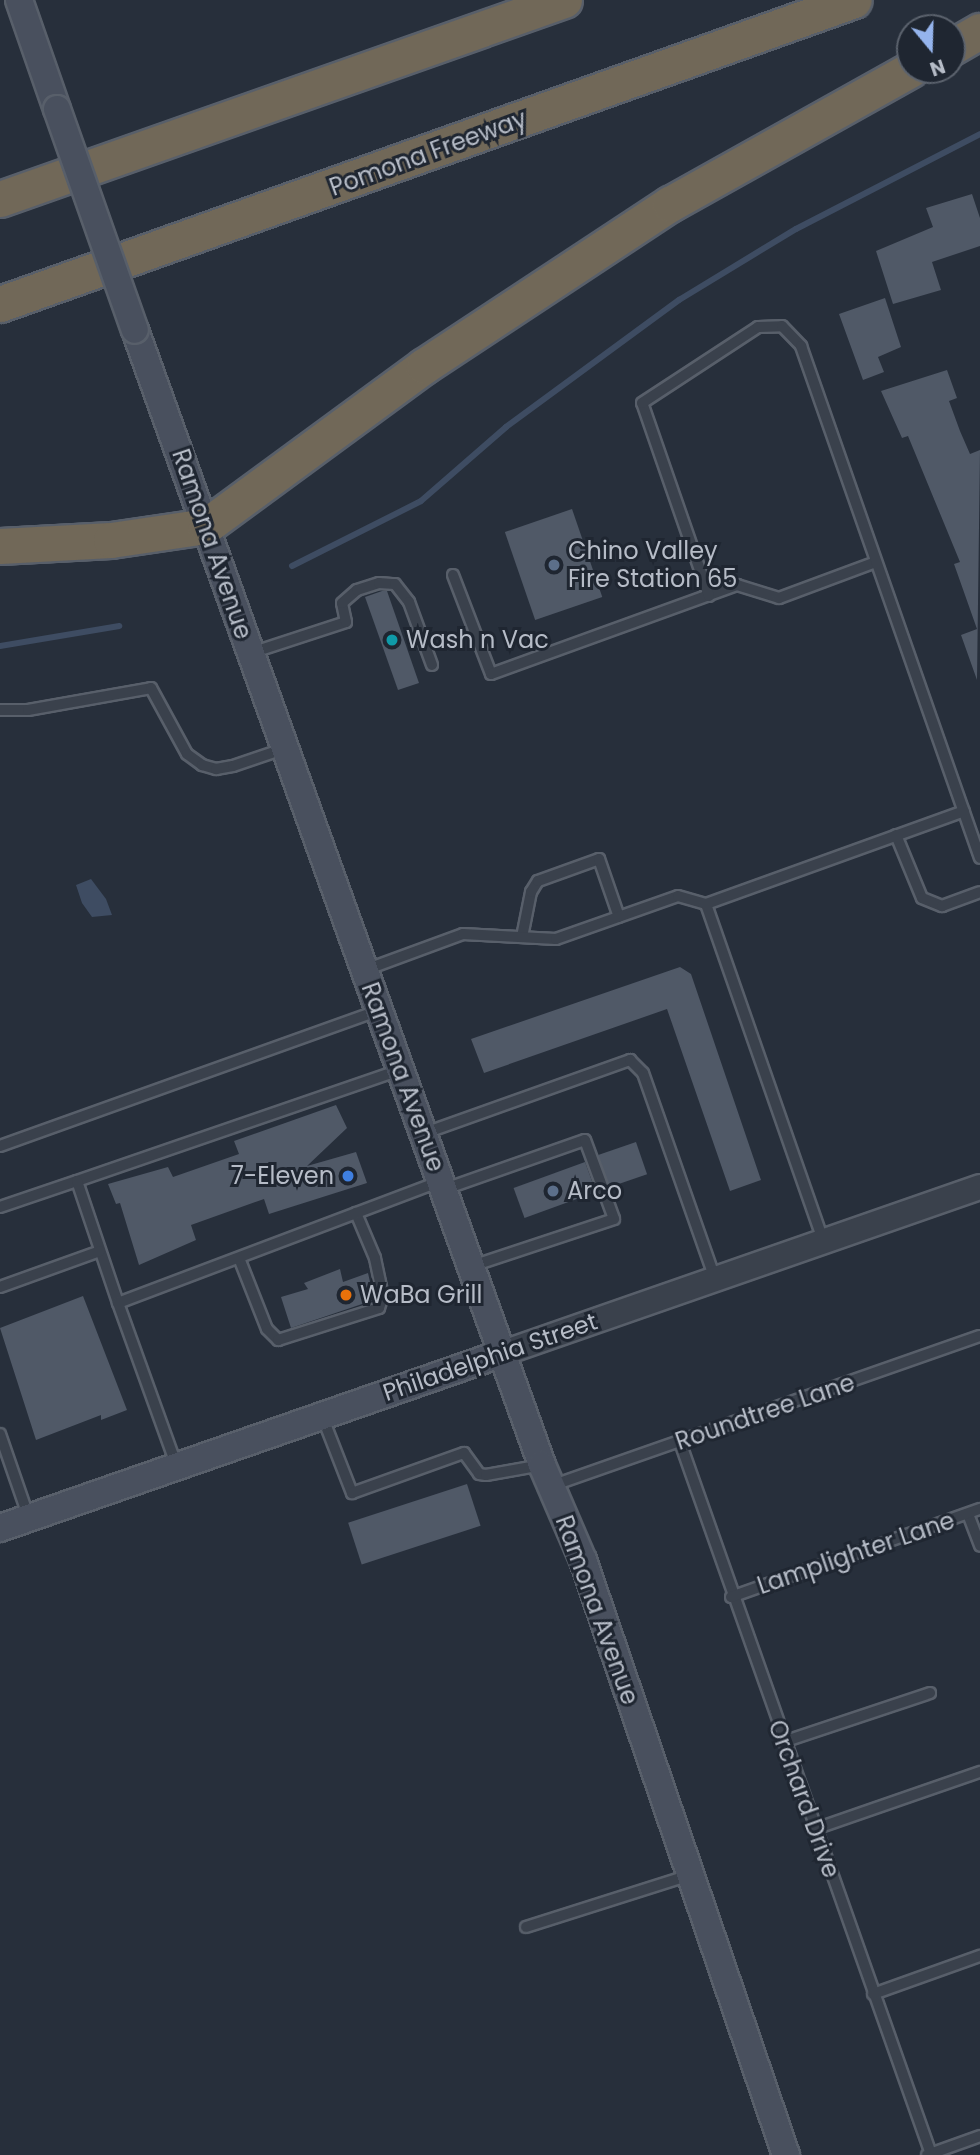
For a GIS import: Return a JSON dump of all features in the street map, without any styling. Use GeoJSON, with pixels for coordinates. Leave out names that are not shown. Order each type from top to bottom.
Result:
{"type":"FeatureCollection","features":[{"type":"Feature","properties":{"kind":"highway"},"geometry":{"type":"LineString","coordinates":[[0,200],[565,0]]}},
{"type":"Feature","properties":{"kind":"highway","name":"Pomona Freeway"},"geometry":{"type":"LineString","coordinates":[[0,304],[854,0]]}},
{"type":"Feature","properties":{"kind":"highway"},"geometry":{"type":"LineString","coordinates":[[0,546],[111,541],[206,526],[424,366],[670,204],[896,78]]}},
{"type":"Feature","properties":{"kind":"main road","name":"Ramona Avenue"},"geometry":{"type":"LineString","coordinates":[[19,0],[283,749],[546,1475],[583,1560],[786,2155]]}},
{"type":"Feature","properties":{"kind":"main road","name":"Philadelphia Street"},"geometry":{"type":"LineString","coordinates":[[0,1528],[503,1353]]}},
{"type":"Feature","properties":{"kind":"street","name":"Philadelphia Street"},"geometry":{"type":"LineString","coordinates":[[503,1353],[980,1187]]}},
{"type":"Feature","properties":{"kind":"lane"},"geometry":{"type":"LineString","coordinates":[[709,596],[642,403],[758,327],[782,326],[800,345],[980,858]]}},
{"type":"Feature","properties":{"kind":"lane"},"geometry":{"type":"LineString","coordinates":[[453,575],[491,674],[737,585],[779,598],[876,562]]}},
{"type":"Feature","properties":{"kind":"lane"},"geometry":{"type":"LineString","coordinates":[[250,653],[346,622],[342,603],[357,590],[379,583],[395,584],[409,602],[432,665]]}},
{"type":"Feature","properties":{"kind":"lane"},"geometry":{"type":"LineString","coordinates":[[0,710],[28,710],[151,688],[187,754],[202,765],[216,769],[233,766],[283,749]]}},
{"type":"Feature","properties":{"kind":"lane"},"geometry":{"type":"LineString","coordinates":[[364,970],[463,934],[556,939],[678,896],[706,904],[964,811]]}},
{"type":"Feature","properties":{"kind":"lane"},"geometry":{"type":"LineString","coordinates":[[896,835],[922,898],[942,906],[980,892]]}},
{"type":"Feature","properties":{"kind":"lane"},"geometry":{"type":"LineString","coordinates":[[522,937],[531,891],[538,881],[599,859],[619,917]]}},
{"type":"Feature","properties":{"kind":"lane"},"geometry":{"type":"LineString","coordinates":[[706,904],[824,1242]]}},
{"type":"Feature","properties":{"kind":"lane"},"geometry":{"type":"LineString","coordinates":[[0,1146],[378,1011]]}},
{"type":"Feature","properties":{"kind":"lane"},"geometry":{"type":"LineString","coordinates":[[424,1133],[630,1060],[643,1073],[715,1279]]}},
{"type":"Feature","properties":{"kind":"lane"},"geometry":{"type":"LineString","coordinates":[[0,1207],[400,1069]]}},
{"type":"Feature","properties":{"kind":"lane"},"geometry":{"type":"LineString","coordinates":[[118,1303],[356,1213],[585,1140],[614,1219],[472,1266]]}},
{"type":"Feature","properties":{"kind":"lane"},"geometry":{"type":"LineString","coordinates":[[77,1181],[177,1466]]}},
{"type":"Feature","properties":{"kind":"lane"},"geometry":{"type":"LineString","coordinates":[[239,1258],[267,1329],[278,1340],[379,1308],[383,1296],[375,1258],[356,1213]]}},
{"type":"Feature","properties":{"kind":"lane"},"geometry":{"type":"LineString","coordinates":[[0,1287],[100,1251]]}},
{"type":"Feature","properties":{"kind":"lane","name":"Roundtree Lane"},"geometry":{"type":"LineString","coordinates":[[322,1416],[352,1493],[464,1453],[479,1474],[546,1475],[680,1442],[980,1336]]}},
{"type":"Feature","properties":{"kind":"lane"},"geometry":{"type":"LineString","coordinates":[[0,1434],[29,1518]]}},
{"type":"Feature","properties":{"kind":"lane","name":"Orchard Drive"},"geometry":{"type":"LineString","coordinates":[[680,1442],[731,1597],[929,2154]]}},
{"type":"Feature","properties":{"kind":"lane","name":"Lamplighter Lane"},"geometry":{"type":"LineString","coordinates":[[731,1597],[980,1509]]}},
{"type":"Feature","properties":{"kind":"lane"},"geometry":{"type":"LineString","coordinates":[[968,1514],[980,1546]]}},
{"type":"Feature","properties":{"kind":"lane"},"geometry":{"type":"LineString","coordinates":[[783,1742],[930,1693]]}},
{"type":"Feature","properties":{"kind":"lane"},"geometry":{"type":"LineString","coordinates":[[815,1829],[980,1772]]}},
{"type":"Feature","properties":{"kind":"lane"},"geometry":{"type":"LineString","coordinates":[[526,1927],[690,1875]]}},
{"type":"Feature","properties":{"kind":"lane"},"geometry":{"type":"LineString","coordinates":[[873,1994],[980,1956]]}},
{"type":"Feature","properties":{"kind":"lane"},"geometry":{"type":"LineString","coordinates":[[929,2154],[980,2136]]}},
{"type":"Feature","properties":{"kind":"water"},"geometry":{"type":"Polygon","coordinates":[[[91,879],[106,899],[112,915],[92,917],[82,903],[76,885],[91,879]]]}},
{"type":"Feature","properties":{"kind":"building"},"geometry":{"type":"Polygon","coordinates":[[[972,194],[980,218],[980,246],[932,262],[941,290],[893,304],[876,251],[933,227],[926,208],[972,194]]]}},
{"type":"Feature","properties":{"kind":"building"},"geometry":{"type":"Polygon","coordinates":[[[885,298],[901,347],[878,357],[884,372],[863,380],[839,314],[885,298]]]}},
{"type":"Feature","properties":{"kind":"building"},"geometry":{"type":"Polygon","coordinates":[[[947,370],[957,398],[949,401],[960,431],[970,454],[980,450],[977,680],[961,635],[977,629],[954,564],[960,562],[908,436],[902,438],[881,391],[947,370]]]}},
{"type":"Feature","properties":{"kind":"building","name":"Chino Valley Fire Station 65"},"geometry":{"type":"Polygon","coordinates":[[[572,509],[602,597],[535,620],[505,532],[572,509]]]}},
{"type":"Feature","properties":{"kind":"building","name":"Wash n Vac"},"geometry":{"type":"Polygon","coordinates":[[[387,591],[419,683],[398,690],[365,597],[387,591]]]}},
{"type":"Feature","properties":{"kind":"building"},"geometry":{"type":"Polygon","coordinates":[[[680,967],[691,974],[761,1180],[730,1191],[667,1009],[484,1073],[471,1039],[680,967]]]}},
{"type":"Feature","properties":{"kind":"building"},"geometry":{"type":"Polygon","coordinates":[[[336,1105],[347,1128],[307,1166],[356,1152],[367,1183],[269,1214],[264,1199],[191,1225],[196,1240],[139,1265],[120,1203],[116,1204],[108,1184],[168,1167],[173,1177],[239,1154],[234,1141],[336,1105]]]}},
{"type":"Feature","properties":{"kind":"building","name":"Arco"},"geometry":{"type":"Polygon","coordinates":[[[636,1142],[647,1174],[609,1187],[598,1155],[636,1142]]]}},
{"type":"Feature","properties":{"kind":"building","name":"Arco"},"geometry":{"type":"Polygon","coordinates":[[[585,1162],[596,1192],[525,1218],[514,1188],[585,1162]]]}},
{"type":"Feature","properties":{"kind":"building"},"geometry":{"type":"Polygon","coordinates":[[[340,1269],[343,1282],[368,1273],[374,1300],[291,1328],[281,1297],[308,1289],[304,1283],[340,1269]]]}},
{"type":"Feature","properties":{"kind":"building"},"geometry":{"type":"Polygon","coordinates":[[[83,1296],[127,1410],[101,1420],[101,1415],[36,1440],[0,1328],[83,1296]]]}},
{"type":"Feature","properties":{"kind":"building"},"geometry":{"type":"Polygon","coordinates":[[[467,1484],[481,1526],[362,1564],[348,1523],[467,1484]]]}},
{"type":"Feature","properties":{"kind":"waterway"},"geometry":{"type":"LineString","coordinates":[[292,566],[421,501],[506,427],[679,300],[796,229],[980,134]]}},
{"type":"Feature","properties":{"kind":"waterway"},"geometry":{"type":"LineString","coordinates":[[0,646],[119,626]]}},
{"type":"Feature","properties":{"kind":"place","name":"Chino Valley Fire Station 65"},"geometry":{"type":"Point","coordinates":[554,565]}},
{"type":"Feature","properties":{"kind":"place","name":"Wash n Vac"},"geometry":{"type":"Point","coordinates":[392,640]}},
{"type":"Feature","properties":{"kind":"place","name":"7-Eleven"},"geometry":{"type":"Point","coordinates":[348,1176]}},
{"type":"Feature","properties":{"kind":"place","name":"Arco"},"geometry":{"type":"Point","coordinates":[553,1191]}},
{"type":"Feature","properties":{"kind":"place","name":"WaBa Grill"},"geometry":{"type":"Point","coordinates":[346,1295]}}]}
